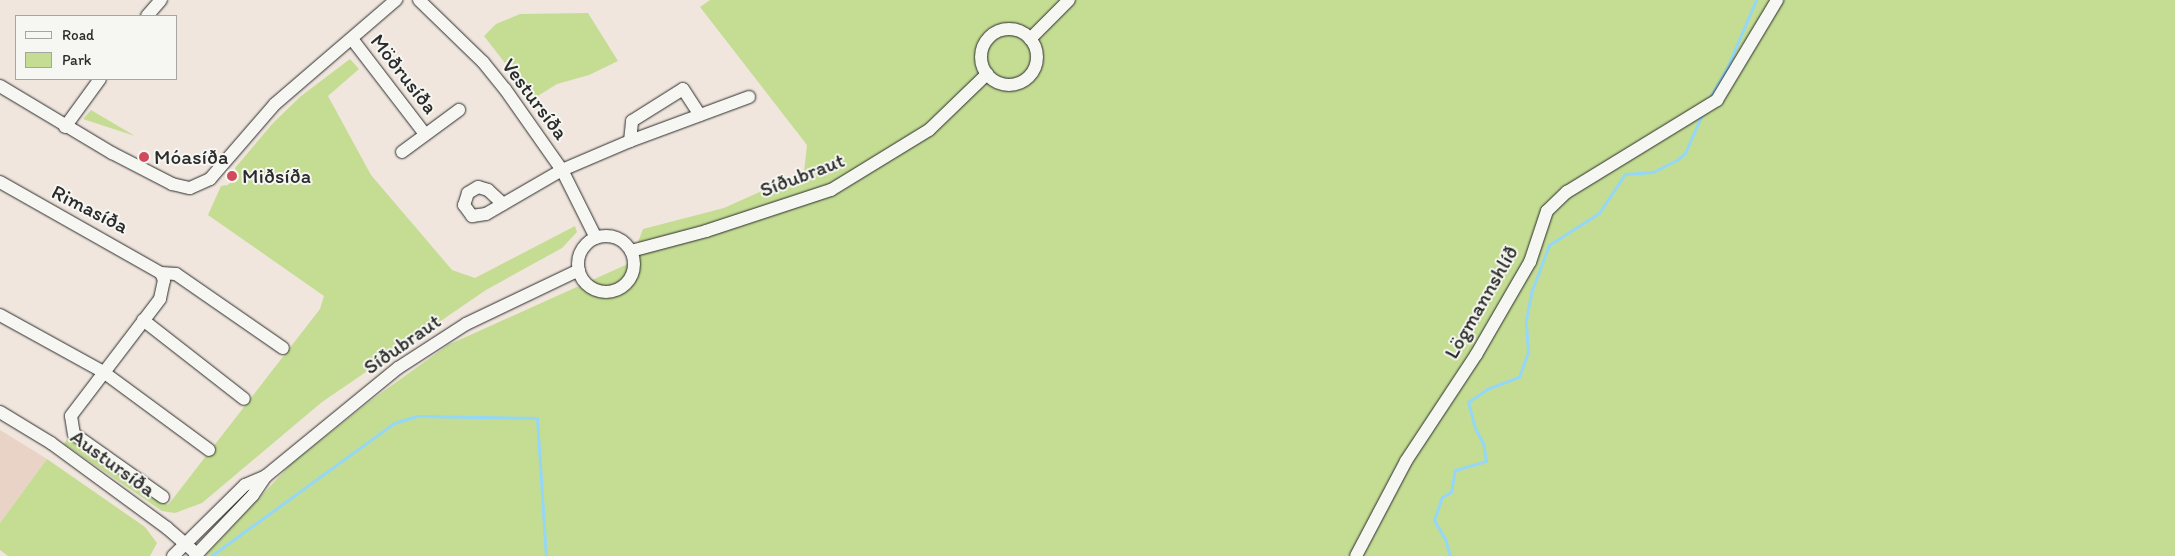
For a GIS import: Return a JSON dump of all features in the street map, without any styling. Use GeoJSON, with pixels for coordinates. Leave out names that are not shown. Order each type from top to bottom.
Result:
{"type":"FeatureCollection","features":[{"type":"Feature","properties":{"kind":"street"},"geometry":{"type":"LineString","coordinates":[[148,15],[162,0]]}},
{"type":"Feature","properties":{"kind":"street"},"geometry":{"type":"LineString","coordinates":[[0,86],[65,127],[172,184],[181,188],[196,186],[210,179],[275,104],[396,0]]}},
{"type":"Feature","properties":{"kind":"street","name":"Vestursíða"},"geometry":{"type":"LineString","coordinates":[[419,0],[483,62],[562,170],[596,238]]}},
{"type":"Feature","properties":{"kind":"street"},"geometry":{"type":"LineString","coordinates":[[1030,39],[1069,0]]}},
{"type":"Feature","properties":{"kind":"street","name":"Lögmannshlíð"},"geometry":{"type":"LineString","coordinates":[[1356,556],[1406,461],[1476,354],[1530,262],[1547,211],[1567,192],[1717,100],[1777,0]]}},
{"type":"Feature","properties":{"kind":"street"},"geometry":{"type":"LineString","coordinates":[[1011,29],[1030,39],[1037,53],[1036,62],[1026,79],[1008,85],[998,83],[987,74],[981,54],[992,34],[1011,29]]}},
{"type":"Feature","properties":{"kind":"street","name":"Möðrusíða"},"geometry":{"type":"LineString","coordinates":[[352,39],[425,134]]}},
{"type":"Feature","properties":{"kind":"street","name":"Síðubraut"},"geometry":{"type":"LineString","coordinates":[[631,251],[706,231],[831,190],[930,130],[987,74]]}},
{"type":"Feature","properties":{"kind":"street"},"geometry":{"type":"LineString","coordinates":[[65,127],[99,80]]}},
{"type":"Feature","properties":{"kind":"street"},"geometry":{"type":"LineString","coordinates":[[630,141],[632,121],[684,89],[700,115]]}},
{"type":"Feature","properties":{"kind":"street"},"geometry":{"type":"LineString","coordinates":[[503,204],[562,170],[630,141],[749,97]]}},
{"type":"Feature","properties":{"kind":"street"},"geometry":{"type":"LineString","coordinates":[[402,152],[459,110]]}},
{"type":"Feature","properties":{"kind":"street","name":"Rimasíða"},"geometry":{"type":"LineString","coordinates":[[0,182],[161,272],[176,274],[283,348]]}},
{"type":"Feature","properties":{"kind":"street"},"geometry":{"type":"LineString","coordinates":[[596,238],[614,238],[631,251],[634,259],[631,276],[626,283],[612,292],[595,290],[587,285],[579,270],[582,249],[596,238]]}},
{"type":"Feature","properties":{"kind":"street","name":"Síðubraut"},"geometry":{"type":"LineString","coordinates":[[173,556],[184,543],[245,485],[266,476],[398,368],[466,324],[579,270]]}},
{"type":"Feature","properties":{"kind":"street"},"geometry":{"type":"LineString","coordinates":[[161,272],[164,280],[161,294],[143,320],[102,371],[71,416],[74,434],[163,498]]}},
{"type":"Feature","properties":{"kind":"street"},"geometry":{"type":"LineString","coordinates":[[0,314],[102,371],[209,450]]}},
{"type":"Feature","properties":{"kind":"street"},"geometry":{"type":"LineString","coordinates":[[143,320],[244,399]]}},
{"type":"Feature","properties":{"kind":"street","name":"Austursíða"},"geometry":{"type":"LineString","coordinates":[[0,412],[51,443],[184,543],[196,555]]}},
{"type":"Feature","properties":{"kind":"street","name":"Síðubraut"},"geometry":{"type":"LineString","coordinates":[[196,555],[253,495],[266,476]]}},
{"type":"Feature","properties":{"kind":"shaded area"},"geometry":{"type":"Polygon","coordinates":[[[0,430],[47,459],[0,523],[0,430]]]}},
{"type":"Feature","properties":{"kind":"green space"},"geometry":{"type":"Polygon","coordinates":[[[710,0],[2175,0],[2175,556],[205,556],[290,465],[370,401],[448,345],[630,263],[643,229],[724,208],[804,172],[807,145],[700,7],[710,0]]]}},
{"type":"Feature","properties":{"kind":"green space"},"geometry":{"type":"Polygon","coordinates":[[[588,13],[618,61],[589,75],[557,84],[533,99],[484,36],[496,24],[520,14],[588,13]]]}},
{"type":"Feature","properties":{"kind":"green space"},"geometry":{"type":"Polygon","coordinates":[[[350,59],[359,69],[328,96],[371,175],[452,270],[475,278],[575,226],[577,232],[562,248],[486,290],[322,402],[202,503],[175,513],[162,511],[64,444],[68,437],[168,505],[320,309],[324,296],[208,215],[221,186],[228,185],[237,174],[235,168],[273,123],[301,96],[350,59]]]}},
{"type":"Feature","properties":{"kind":"green space"},"geometry":{"type":"Polygon","coordinates":[[[91,110],[135,136],[83,119],[91,110]]]}},
{"type":"Feature","properties":{"kind":"green space"},"geometry":{"type":"Polygon","coordinates":[[[47,459],[145,527],[157,543],[150,556],[8,556],[0,550],[0,523],[47,459]]]}},
{"type":"Feature","properties":{"kind":"waterway"},"geometry":{"type":"LineString","coordinates":[[1709,99],[1726,70],[1756,0]]}},
{"type":"Feature","properties":{"kind":"waterway"},"geometry":{"type":"LineString","coordinates":[[1450,556],[1445,539],[1434,520],[1442,497],[1451,492],[1455,470],[1486,461],[1483,443],[1475,428],[1468,402],[1487,389],[1519,377],[1528,352],[1526,320],[1532,290],[1549,245],[1599,213],[1625,174],[1653,172],[1677,160],[1685,153],[1702,114]]}},
{"type":"Feature","properties":{"kind":"waterway"},"geometry":{"type":"LineString","coordinates":[[211,556],[394,423],[417,416],[537,418],[546,556]]}},
{"type":"Feature","properties":{"kind":"place","name":"Móasíða"},"geometry":{"type":"Point","coordinates":[144,157]}},
{"type":"Feature","properties":{"kind":"place","name":"Miðsíða"},"geometry":{"type":"Point","coordinates":[232,176]}}]}
